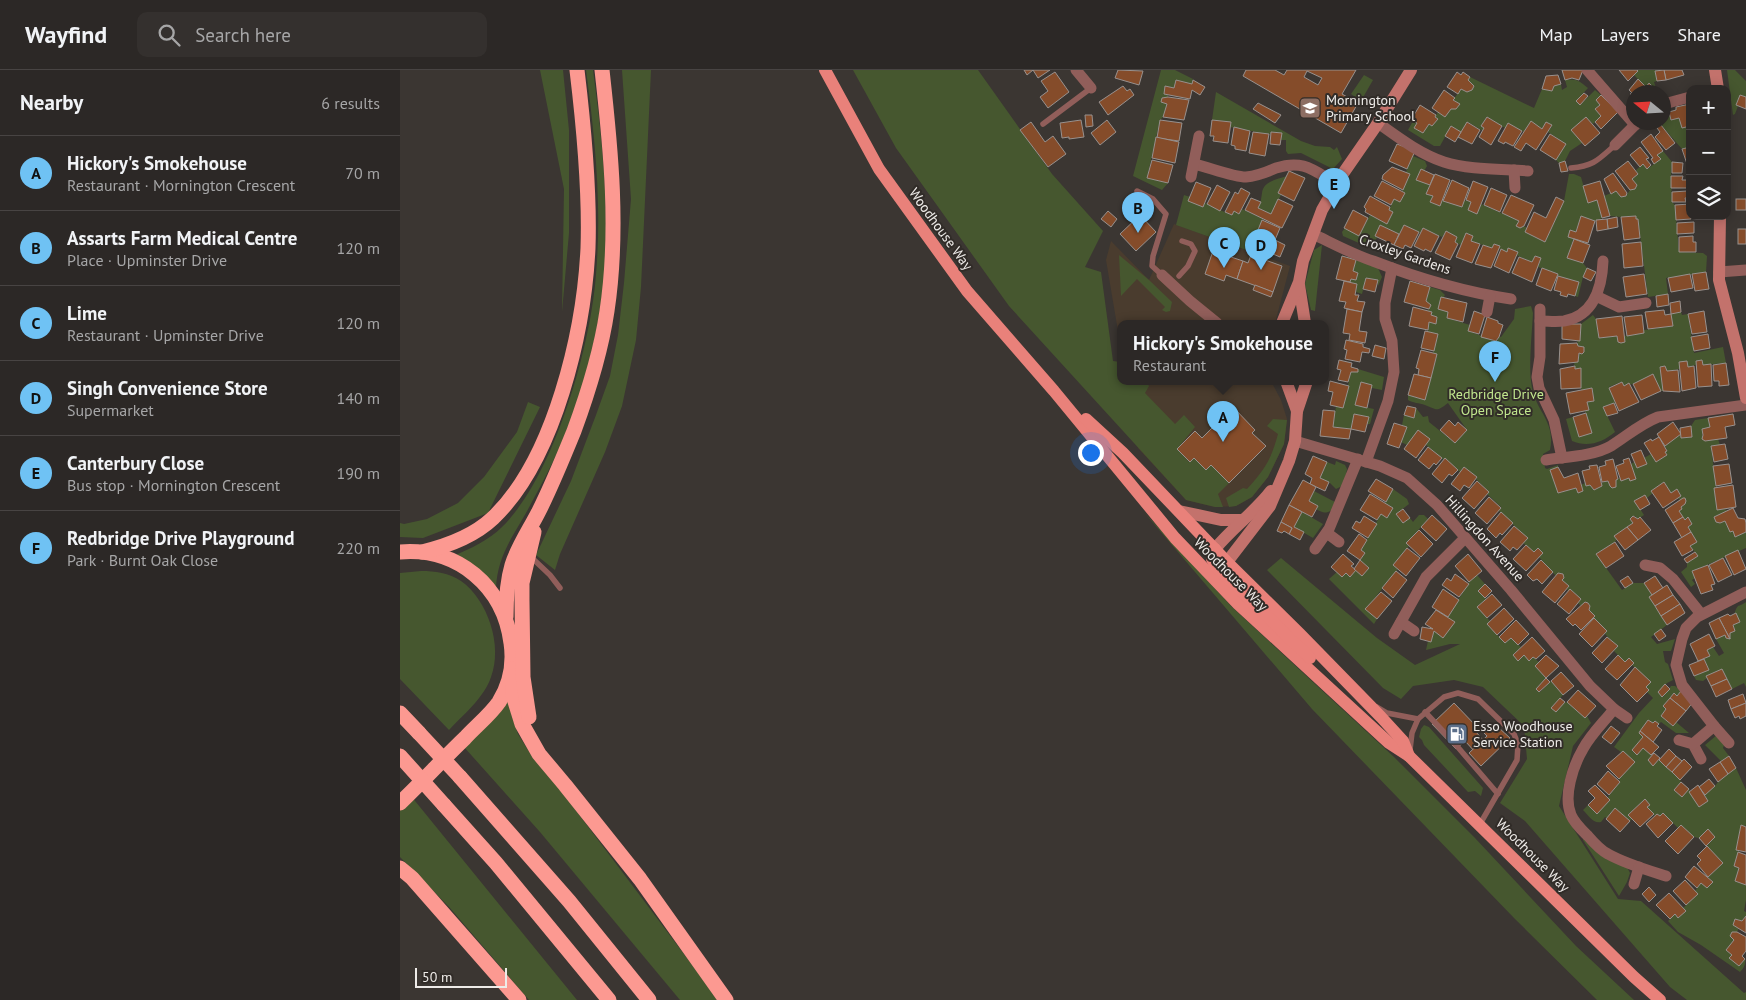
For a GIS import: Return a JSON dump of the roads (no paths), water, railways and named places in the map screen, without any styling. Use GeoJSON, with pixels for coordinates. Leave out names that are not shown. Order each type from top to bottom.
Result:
{"type":"FeatureCollection","features":[{"type":"Feature","properties":{"kind":"highway"},"geometry":{"type":"LineString","coordinates":[[400,552],[422,552],[453,543],[492,519],[505,505],[528,472],[540,448],[562,391],[580,315],[588,248],[588,204],[577,70]]}},
{"type":"Feature","properties":{"kind":"highway"},"geometry":{"type":"LineString","coordinates":[[565,785],[536,735],[525,701],[522,583],[524,551],[538,512],[557,473],[574,430],[599,350],[607,311],[614,236],[613,186],[602,70]]}},
{"type":"Feature","properties":{"kind":"highway"},"geometry":{"type":"LineString","coordinates":[[524,551],[512,566],[507,589],[506,617],[512,651],[513,695],[522,724],[538,754],[640,879],[726,1000]]}},
{"type":"Feature","properties":{"kind":"highway"},"geometry":{"type":"LineString","coordinates":[[422,552],[456,562],[480,578],[492,591],[506,617]]}},
{"type":"Feature","properties":{"kind":"highway"},"geometry":{"type":"LineString","coordinates":[[400,803],[492,711],[503,694],[512,668]]}},
{"type":"Feature","properties":{"kind":"highway"},"geometry":{"type":"LineString","coordinates":[[400,714],[460,776],[568,901],[649,1000]]}},
{"type":"Feature","properties":{"kind":"highway"},"geometry":{"type":"LineString","coordinates":[[400,756],[502,870],[609,1000]]}},
{"type":"Feature","properties":{"kind":"highway"},"geometry":{"type":"LineString","coordinates":[[400,868],[412,878],[519,1000]]}},
{"type":"Feature","properties":{"kind":"main road","name":"Woodhouse Way"},"geometry":{"type":"LineString","coordinates":[[825,70],[879,169],[967,291],[1054,390],[1186,549],[1238,604],[1389,744],[1409,756],[1634,978],[1660,1000]]}},
{"type":"Feature","properties":{"kind":"main road","name":"Woodhouse Way"},"geometry":{"type":"LineString","coordinates":[[1054,390],[1123,453],[1179,511],[1214,554],[1227,562],[1366,702],[1403,741],[1409,756]]}},
{"type":"Feature","properties":{"kind":"main road"},"geometry":{"type":"LineString","coordinates":[[1186,549],[1214,554],[1216,567],[1337,686],[1373,728]]}},
{"type":"Feature","properties":{"kind":"main road","name":"Woodhouse Way"},"geometry":{"type":"LineString","coordinates":[[1634,978],[1652,1000]]}},
{"type":"Feature","properties":{"kind":"street"},"geometry":{"type":"LineString","coordinates":[[1076,70],[1091,88]]}},
{"type":"Feature","properties":{"kind":"street"},"geometry":{"type":"LineString","coordinates":[[1283,320],[1299,282],[1303,261],[1322,210],[1411,70]]}},
{"type":"Feature","properties":{"kind":"street"},"geometry":{"type":"LineString","coordinates":[[1587,70],[1626,113]]}},
{"type":"Feature","properties":{"kind":"street"},"geometry":{"type":"LineString","coordinates":[[1715,70],[1717,85]]}},
{"type":"Feature","properties":{"kind":"street"},"geometry":{"type":"LineString","coordinates":[[1671,102],[1686,99]]}},
{"type":"Feature","properties":{"kind":"street"},"geometry":{"type":"LineString","coordinates":[[1378,123],[1426,154],[1445,162],[1462,166],[1528,171]]}},
{"type":"Feature","properties":{"kind":"street"},"geometry":{"type":"LineString","coordinates":[[1615,145],[1630,130]]}},
{"type":"Feature","properties":{"kind":"street"},"geometry":{"type":"LineString","coordinates":[[1191,177],[1199,136]]}},
{"type":"Feature","properties":{"kind":"street"},"geometry":{"type":"LineString","coordinates":[[1194,164],[1243,177],[1297,164],[1308,167],[1337,184]]}},
{"type":"Feature","properties":{"kind":"street"},"geometry":{"type":"LineString","coordinates":[[1514,170],[1515,188]]}},
{"type":"Feature","properties":{"kind":"street"},"geometry":{"type":"LineString","coordinates":[[1720,220],[1719,272],[1721,288],[1737,347],[1746,398]]}},
{"type":"Feature","properties":{"kind":"street","name":"Croxley Gardens"},"geometry":{"type":"LineString","coordinates":[[1313,234],[1371,261],[1392,268],[1490,296],[1511,299]]}},
{"type":"Feature","properties":{"kind":"street"},"geometry":{"type":"LineString","coordinates":[[1540,321],[1564,321],[1584,312],[1599,292],[1604,261]]}},
{"type":"Feature","properties":{"kind":"street"},"geometry":{"type":"LineString","coordinates":[[1315,549],[1327,533],[1388,401],[1394,372],[1392,341],[1385,318],[1385,303],[1392,268]]}},
{"type":"Feature","properties":{"kind":"street"},"geometry":{"type":"LineString","coordinates":[[1719,272],[1746,270]]}},
{"type":"Feature","properties":{"kind":"street"},"geometry":{"type":"LineString","coordinates":[[1162,274],[1175,279],[1190,302],[1213,320]]}},
{"type":"Feature","properties":{"kind":"street"},"geometry":{"type":"LineString","coordinates":[[1299,282],[1303,320]]}},
{"type":"Feature","properties":{"kind":"street"},"geometry":{"type":"LineString","coordinates":[[1487,312],[1490,296]]}},
{"type":"Feature","properties":{"kind":"street"},"geometry":{"type":"LineString","coordinates":[[1596,296],[1619,307],[1646,303]]}},
{"type":"Feature","properties":{"kind":"street"},"geometry":{"type":"LineString","coordinates":[[1540,309],[1540,357],[1537,377],[1539,388],[1554,420],[1562,458]]}},
{"type":"Feature","properties":{"kind":"street"},"geometry":{"type":"LineString","coordinates":[[1287,385],[1297,411]]}},
{"type":"Feature","properties":{"kind":"street"},"geometry":{"type":"LineString","coordinates":[[1227,562],[1270,506],[1295,441],[1297,411],[1306,385]]}},
{"type":"Feature","properties":{"kind":"street"},"geometry":{"type":"LineString","coordinates":[[1546,460],[1598,452],[1645,422],[1658,417],[1746,405]]}},
{"type":"Feature","properties":{"kind":"street","name":"Hillingdon Avenue"},"geometry":{"type":"LineString","coordinates":[[1295,441],[1362,460],[1406,478],[1437,506],[1511,590],[1590,686],[1614,709],[1627,718]]}},
{"type":"Feature","properties":{"kind":"street"},"geometry":{"type":"LineString","coordinates":[[1214,554],[1225,537],[1261,504],[1281,479]]}},
{"type":"Feature","properties":{"kind":"street"},"geometry":{"type":"LineString","coordinates":[[1179,511],[1221,520],[1243,520]]}},
{"type":"Feature","properties":{"kind":"street"},"geometry":{"type":"LineString","coordinates":[[1327,533],[1339,542]]}},
{"type":"Feature","properties":{"kind":"street"},"geometry":{"type":"LineString","coordinates":[[1394,634],[1426,577],[1465,538]]}},
{"type":"Feature","properties":{"kind":"street"},"geometry":{"type":"LineString","coordinates":[[1656,556],[1660,568],[1682,590],[1701,614]]}},
{"type":"Feature","properties":{"kind":"street"},"geometry":{"type":"LineString","coordinates":[[1644,565],[1660,568]]}},
{"type":"Feature","properties":{"kind":"street"},"geometry":{"type":"LineString","coordinates":[[1729,743],[1682,685],[1676,665],[1686,628],[1701,614],[1746,592]]}},
{"type":"Feature","properties":{"kind":"street"},"geometry":{"type":"LineString","coordinates":[[1401,622],[1414,631]]}},
{"type":"Feature","properties":{"kind":"street"},"geometry":{"type":"LineString","coordinates":[[1614,709],[1584,746],[1578,758],[1568,794],[1572,817],[1600,849],[1639,867],[1666,876]]}},
{"type":"Feature","properties":{"kind":"street"},"geometry":{"type":"LineString","coordinates":[[1693,744],[1714,726]]}},
{"type":"Feature","properties":{"kind":"street"},"geometry":{"type":"LineString","coordinates":[[1679,740],[1693,744],[1701,758]]}},
{"type":"Feature","properties":{"kind":"street"},"geometry":{"type":"LineString","coordinates":[[1634,884],[1639,867]]}},
{"type":"Feature","properties":{"kind":"lane"},"geometry":{"type":"LineString","coordinates":[[1043,124],[1091,88]]}},
{"type":"Feature","properties":{"kind":"lane"},"geometry":{"type":"LineString","coordinates":[[1571,168],[1586,167],[1597,162],[1615,145]]}},
{"type":"Feature","properties":{"kind":"lane"},"geometry":{"type":"LineString","coordinates":[[1137,191],[1153,199],[1166,214],[1153,256],[1152,266],[1162,274]]}},
{"type":"Feature","properties":{"kind":"lane"},"geometry":{"type":"LineString","coordinates":[[1175,279],[1188,266],[1194,251],[1191,244],[1182,241]]}},
{"type":"Feature","properties":{"kind":"lane"},"geometry":{"type":"LineString","coordinates":[[524,551],[550,575],[560,588]]}},
{"type":"Feature","properties":{"kind":"lane"},"geometry":{"type":"LineString","coordinates":[[1409,756],[1412,733],[1418,719],[1425,712],[1444,697],[1458,693],[1478,699],[1514,734],[1518,744],[1517,760],[1480,824]]}},
{"type":"Feature","properties":{"kind":"lane"},"geometry":{"type":"LineString","coordinates":[[1366,702],[1387,713],[1418,719]]}},
{"type":"Feature","properties":{"kind":"lane"},"geometry":{"type":"LineString","coordinates":[[1425,712],[1498,794]]}},
{"type":"Feature","properties":{"kind":"place","name":"Mornington Primary School"},"geometry":{"type":"Point","coordinates":[1310,108]}},
{"type":"Feature","properties":{"kind":"place","name":"Canterbury Close"},"geometry":{"type":"Point","coordinates":[1334,209]}},
{"type":"Feature","properties":{"kind":"place","name":"Assarts Farm Medical Centre"},"geometry":{"type":"Point","coordinates":[1138,233]}},
{"type":"Feature","properties":{"kind":"place","name":"Lime"},"geometry":{"type":"Point","coordinates":[1224,268]}},
{"type":"Feature","properties":{"kind":"place","name":"Singh Convenience Store"},"geometry":{"type":"Point","coordinates":[1261,270]}},
{"type":"Feature","properties":{"kind":"place","name":"Redbridge Drive Playground"},"geometry":{"type":"Point","coordinates":[1495,382]}},
{"type":"Feature","properties":{"kind":"place","name":"Hickory's Smokehouse"},"geometry":{"type":"Point","coordinates":[1223,442]}},
{"type":"Feature","properties":{"kind":"place","name":"Esso Woodhouse Service Station"},"geometry":{"type":"Point","coordinates":[1457,734]}},
{"type":"Feature","properties":{"kind":"park label","name":"Redbridge Drive Open Space"},"geometry":{"type":"Point","coordinates":[1496,402]}}]}
